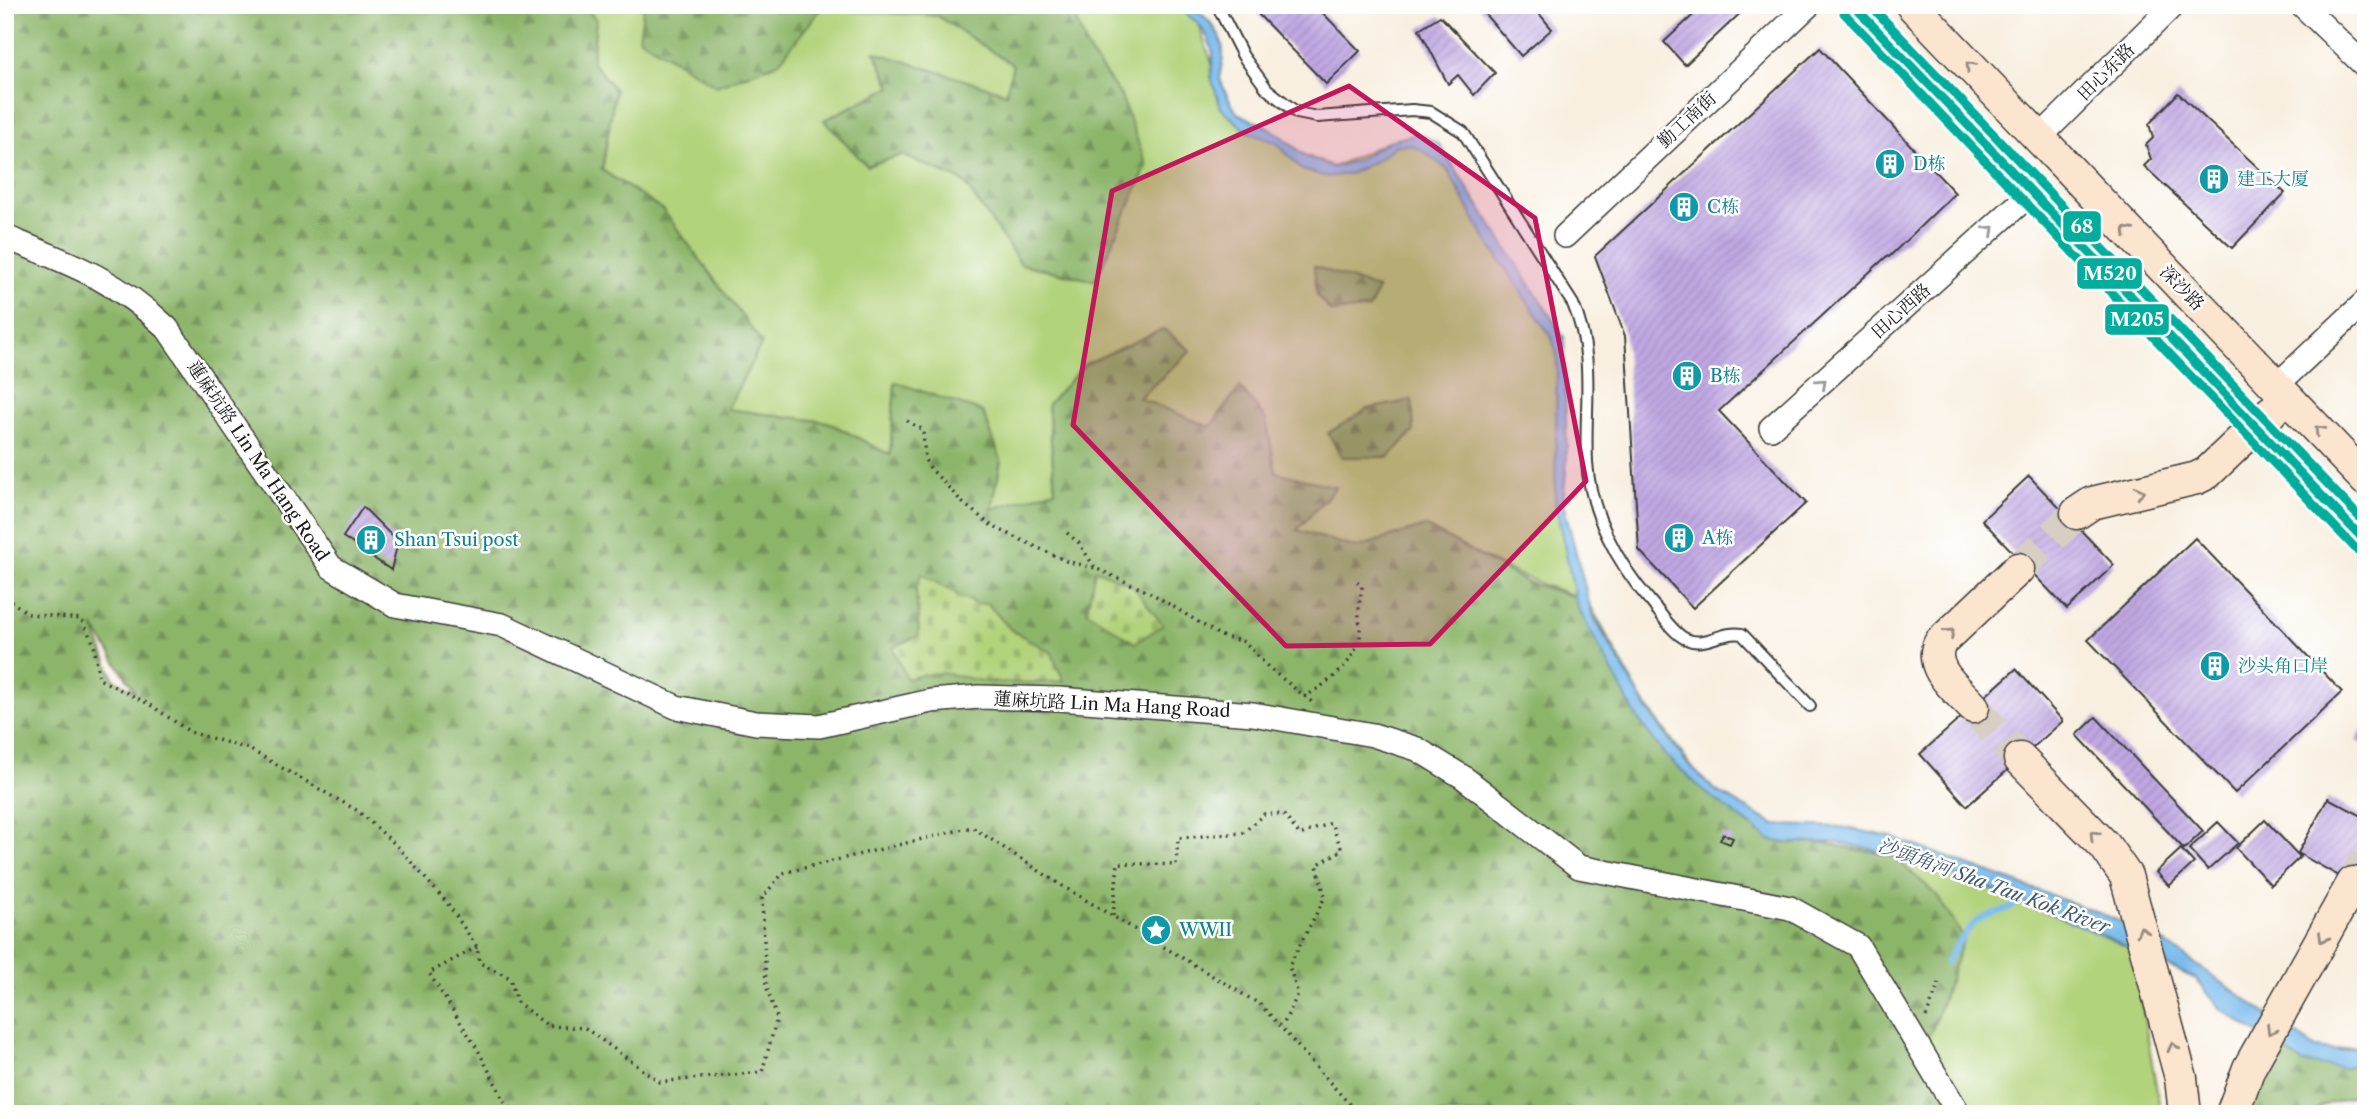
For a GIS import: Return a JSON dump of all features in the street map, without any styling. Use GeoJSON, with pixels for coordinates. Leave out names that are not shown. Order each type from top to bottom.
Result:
{"type":"FeatureCollection","features":[{"type":"Feature","properties":{"kind":"main road"},"geometry":{"type":"LineString","coordinates":[[1853,5],[2366,542]]}},
{"type":"Feature","properties":{"kind":"main road","name":"深沙路"},"geometry":{"type":"LineString","coordinates":[[1912,5],[2366,480]]}},
{"type":"Feature","properties":{"kind":"main road"},"geometry":{"type":"LineString","coordinates":[[2077,513],[2092,503],[2197,478],[2257,428],[2274,406],[2276,386]]}},
{"type":"Feature","properties":{"kind":"main road"},"geometry":{"type":"LineString","coordinates":[[1973,707],[1939,667],[1936,650],[1940,643],[2018,569]]}},
{"type":"Feature","properties":{"kind":"main road"},"geometry":{"type":"LineString","coordinates":[[2020,759],[2105,846],[2119,864],[2131,891],[2153,970],[2180,1078],[2185,1114]]}},
{"type":"Feature","properties":{"kind":"main road"},"geometry":{"type":"LineString","coordinates":[[2232,1114],[2249,1068],[2353,883]]}},
{"type":"Feature","properties":{"kind":"street","name":"勤工南街"},"geometry":{"type":"LineString","coordinates":[[1565,236],[1809,5]]}},
{"type":"Feature","properties":{"kind":"street","name":"田心东路"},"geometry":{"type":"LineString","coordinates":[[2039,138],[2174,5]]}},
{"type":"Feature","properties":{"kind":"street"},"geometry":{"type":"LineString","coordinates":[[2302,5],[2366,67]]}},
{"type":"Feature","properties":{"kind":"street","name":"田心西路"},"geometry":{"type":"LineString","coordinates":[[1771,429],[2032,192]]}},
{"type":"Feature","properties":{"kind":"street","name":"蓮麻坑路 Lin Ma Hang Road"},"geometry":{"type":"LineString","coordinates":[[5,237],[97,275],[159,321],[331,567],[396,605],[502,625],[676,707],[756,723],[819,726],[931,701],[979,697],[1059,699],[1253,714],[1373,735],[1417,749],[1463,777],[1578,867],[1790,908],[1858,946],[1959,1114]]}},
{"type":"Feature","properties":{"kind":"street"},"geometry":{"type":"LineString","coordinates":[[2276,386],[2366,300]]}},
{"type":"Feature","properties":{"kind":"lane"},"geometry":{"type":"LineString","coordinates":[[1217,5],[1243,56],[1266,89],[1297,113],[1317,117],[1412,110],[1431,112],[1463,132],[1573,304],[1582,325],[1588,347],[1587,461],[1590,490],[1605,530],[1633,581],[1683,638],[1698,643],[1729,632],[1742,634],[1810,706]]}},
{"type":"Feature","properties":{"kind":"path"},"geometry":{"type":"LineString","coordinates":[[907,421],[923,430],[925,460],[931,469],[963,503],[992,526],[1066,561],[1095,568],[1151,593],[1221,636],[1245,642],[1269,668],[1322,708]]}},
{"type":"Feature","properties":{"kind":"path"},"geometry":{"type":"LineString","coordinates":[[1067,533],[1079,544],[1095,568]]}},
{"type":"Feature","properties":{"kind":"path"},"geometry":{"type":"LineString","coordinates":[[1304,696],[1336,676],[1356,646],[1360,635],[1362,586],[1355,580]]}},
{"type":"Feature","properties":{"kind":"path"},"geometry":{"type":"LineString","coordinates":[[5,597],[29,614],[81,619],[94,644],[99,679],[149,704],[190,732],[249,749],[358,811],[396,845],[448,904],[477,947],[480,963],[510,978],[517,1002],[548,1026],[585,1028],[660,1082],[762,1072],[777,1018],[766,985],[762,898],[783,873],[972,827],[1261,1005],[1358,1114]]}},
{"type":"Feature","properties":{"kind":"path"},"geometry":{"type":"LineString","coordinates":[[1114,916],[1118,863],[1176,865],[1178,838],[1243,833],[1264,814],[1283,814],[1300,835],[1331,823],[1342,850],[1317,865],[1325,897],[1289,966],[1298,994],[1282,1027]]}},
{"type":"Feature","properties":{"kind":"path"},"geometry":{"type":"LineString","coordinates":[[477,947],[429,973],[478,1050],[506,1104],[517,1114]]}},
{"type":"Feature","properties":{"kind":"path"},"geometry":{"type":"LineString","coordinates":[[1926,1018],[1939,983]]}},
{"type":"Feature","properties":{"kind":"highlighted area"},"geometry":{"type":"Polygon","coordinates":[[[1349,86],[1535,218],[1586,481],[1430,644],[1286,646],[1073,425],[1112,191],[1349,86]]]}},
{"type":"Feature","properties":{"kind":"green space"},"geometry":{"type":"Polygon","coordinates":[[[5,5],[584,5],[596,20],[592,62],[615,90],[602,170],[663,210],[762,343],[727,409],[828,422],[890,455],[895,382],[983,412],[1001,460],[992,509],[1055,490],[1048,404],[1085,364],[1163,329],[1191,351],[1139,398],[1210,427],[1240,387],[1266,420],[1276,472],[1336,487],[1297,530],[1356,548],[1425,526],[1527,582],[1588,601],[1641,698],[1706,786],[1783,836],[1891,855],[1936,894],[1964,938],[1933,1027],[1919,1050],[1940,1086],[1973,1114],[5,1114],[5,5]],[[93,626],[114,679],[134,690],[93,626]]]}},
{"type":"Feature","properties":{"kind":"green space"},"geometry":{"type":"Polygon","coordinates":[[[584,5],[1176,5],[1198,23],[1231,118],[1277,143],[1333,167],[1389,141],[1423,135],[1564,337],[1558,376],[1563,503],[1583,598],[1521,576],[1425,526],[1356,548],[1288,530],[1237,392],[1210,427],[1132,399],[1191,351],[1163,329],[1048,404],[1055,490],[991,510],[1001,460],[983,412],[895,383],[890,455],[727,409],[663,210],[602,170],[615,90],[592,62],[596,20],[584,5]]]}},
{"type":"Feature","properties":{"kind":"green space"},"geometry":{"type":"Polygon","coordinates":[[[644,5],[1070,5],[1088,50],[1121,96],[1147,166],[1095,281],[1021,264],[963,181],[902,155],[867,166],[824,120],[891,87],[875,52],[1006,93],[1013,65],[937,16],[821,9],[778,63],[716,86],[639,38],[644,5]]]}},
{"type":"Feature","properties":{"kind":"green space"},"geometry":{"type":"Polygon","coordinates":[[[1314,266],[1378,289],[1369,309],[1331,312],[1317,296],[1314,266]]]}},
{"type":"Feature","properties":{"kind":"green space"},"geometry":{"type":"Polygon","coordinates":[[[1412,400],[1414,431],[1389,457],[1342,457],[1328,433],[1368,409],[1412,400]]]}},
{"type":"Feature","properties":{"kind":"green space"},"geometry":{"type":"Polygon","coordinates":[[[1095,569],[1132,585],[1163,625],[1135,643],[1087,611],[1095,569]]]}},
{"type":"Feature","properties":{"kind":"green space"},"geometry":{"type":"Polygon","coordinates":[[[921,574],[976,605],[987,603],[1011,630],[1051,652],[1064,681],[1002,683],[943,673],[907,679],[893,648],[919,635],[916,587],[921,574]]]}},
{"type":"Feature","properties":{"kind":"green space"},"geometry":{"type":"Polygon","coordinates":[[[1901,848],[2123,933],[2134,960],[2161,1114],[1960,1114],[1921,1053],[1961,945],[1897,857],[1901,848]]]}},
{"type":"Feature","properties":{"kind":"green space"},"geometry":{"type":"Polygon","coordinates":[[[2366,1045],[2366,1091],[2320,1107],[2311,1114],[2245,1114],[2248,1097],[2281,1048],[2329,1051],[2366,1045]]]}},
{"type":"Feature","properties":{"kind":"water","name":"沙頭角河 Sha Tau Kok River"},"geometry":{"type":"Polygon","coordinates":[[[1175,5],[1193,9],[1215,28],[1222,46],[1220,78],[1237,113],[1272,129],[1307,157],[1333,167],[1356,161],[1389,141],[1416,134],[1439,144],[1564,337],[1567,460],[1563,503],[1592,614],[1649,712],[1687,763],[1715,790],[1775,825],[1841,827],[1892,837],[2110,917],[2164,942],[2316,1048],[2340,1051],[2366,1045],[2366,1062],[2342,1068],[2303,1063],[2221,1009],[2196,979],[2104,936],[1967,879],[1871,849],[1837,842],[1786,843],[1770,840],[1705,792],[1664,754],[1636,716],[1577,606],[1555,502],[1557,355],[1552,338],[1486,240],[1447,169],[1421,150],[1410,145],[1396,145],[1379,159],[1352,173],[1328,177],[1302,170],[1277,143],[1247,132],[1221,108],[1211,77],[1213,53],[1208,38],[1198,23],[1175,5]]]}},
{"type":"Feature","properties":{"kind":"building"},"geometry":{"type":"Polygon","coordinates":[[[1262,5],[1315,5],[1360,51],[1326,84],[1255,11],[1262,5]]]}},
{"type":"Feature","properties":{"kind":"building"},"geometry":{"type":"Polygon","coordinates":[[[1477,5],[1513,5],[1515,8],[1532,5],[1552,29],[1521,56],[1477,5]]]}},
{"type":"Feature","properties":{"kind":"building"},"geometry":{"type":"Polygon","coordinates":[[[1704,5],[1749,5],[1685,65],[1664,42],[1704,5]]]}},
{"type":"Feature","properties":{"kind":"building"},"geometry":{"type":"Polygon","coordinates":[[[1440,16],[1495,73],[1474,95],[1458,75],[1448,84],[1419,29],[1440,16]]]}},
{"type":"Feature","properties":{"kind":"building"},"geometry":{"type":"Polygon","coordinates":[[[1820,48],[1955,193],[1889,257],[1719,411],[1806,503],[1693,608],[1639,550],[1625,336],[1595,256],[1820,48]]]}},
{"type":"Feature","properties":{"kind":"building","name":"建工大厦"},"geometry":{"type":"Polygon","coordinates":[[[2178,93],[2285,193],[2232,248],[2144,166],[2151,159],[2146,145],[2153,138],[2149,124],[2178,93]]]}},
{"type":"Feature","properties":{"kind":"building"},"geometry":{"type":"Polygon","coordinates":[[[2029,476],[2114,565],[2067,609],[1982,520],[2029,476]]]}},
{"type":"Feature","properties":{"kind":"building","name":"Shan Tsui post"},"geometry":{"type":"Polygon","coordinates":[[[363,507],[398,542],[391,570],[343,537],[363,507]]]}},
{"type":"Feature","properties":{"kind":"building","name":"沙头角口岸"},"geometry":{"type":"Polygon","coordinates":[[[2195,538],[2342,692],[2235,793],[2088,640],[2195,538]]]}},
{"type":"Feature","properties":{"kind":"building"},"geometry":{"type":"Polygon","coordinates":[[[2016,669],[2063,721],[1967,806],[1920,754],[2016,669]]]}},
{"type":"Feature","properties":{"kind":"building"},"geometry":{"type":"Polygon","coordinates":[[[2096,717],[2203,831],[2184,849],[2077,735],[2096,717]]]}},
{"type":"Feature","properties":{"kind":"building"},"geometry":{"type":"Polygon","coordinates":[[[2366,723],[2366,746],[2356,741],[2366,723]]]}},
{"type":"Feature","properties":{"kind":"building"},"geometry":{"type":"Polygon","coordinates":[[[2328,798],[2366,818],[2366,891],[2298,853],[2328,798]]]}},
{"type":"Feature","properties":{"kind":"building"},"geometry":{"type":"Polygon","coordinates":[[[2265,820],[2300,857],[2271,885],[2236,848],[2265,820]]]}},
{"type":"Feature","properties":{"kind":"building"},"geometry":{"type":"Polygon","coordinates":[[[2218,822],[2238,843],[2208,870],[2189,849],[2218,822]]]}},
{"type":"Feature","properties":{"kind":"building"},"geometry":{"type":"Polygon","coordinates":[[[1723,834],[1733,838],[1730,844],[1720,840],[1723,834]]]}},
{"type":"Feature","properties":{"kind":"building"},"geometry":{"type":"Polygon","coordinates":[[[2181,849],[2194,863],[2169,886],[2156,872],[2181,849]]]}},
{"type":"Feature","properties":{"kind":"waterway","name":"沙頭角河 Sha Tau Kok River"},"geometry":{"type":"LineString","coordinates":[[1946,962],[1976,922],[2014,906],[2024,896]]}},
{"type":"Feature","properties":{"kind":"tunnel"},"geometry":{"type":"LineString","coordinates":[[2018,569],[2077,513]]}},
{"type":"Feature","properties":{"kind":"tunnel"},"geometry":{"type":"LineString","coordinates":[[1973,707],[2020,759]]}},
{"type":"Feature","properties":{"kind":"tunnel"},"geometry":{"type":"LineString","coordinates":[[2353,883],[2366,858]]}},
{"type":"Feature","properties":{"kind":"transit line","name":"M520"},"geometry":{"type":"LineString","coordinates":[[1853,5],[2366,542]]}},
{"type":"Feature","properties":{"kind":"transit line","name":"68"},"geometry":{"type":"LineString","coordinates":[[1870,5],[2366,524]]}},
{"type":"Feature","properties":{"kind":"transit line","name":"M205"},"geometry":{"type":"LineString","coordinates":[[1844,13],[2357,550]]}},
{"type":"Feature","properties":{"kind":"place","name":"D栋"},"geometry":{"type":"Point","coordinates":[1890,164]}},
{"type":"Feature","properties":{"kind":"place","name":"建工大厦"},"geometry":{"type":"Point","coordinates":[2214,179]}},
{"type":"Feature","properties":{"kind":"place","name":"C栋"},"geometry":{"type":"Point","coordinates":[1684,207]}},
{"type":"Feature","properties":{"kind":"place","name":"B栋"},"geometry":{"type":"Point","coordinates":[1687,376]}},
{"type":"Feature","properties":{"kind":"place","name":"A栋"},"geometry":{"type":"Point","coordinates":[1679,538]}},
{"type":"Feature","properties":{"kind":"place","name":"Shan Tsui post"},"geometry":{"type":"Point","coordinates":[371,540]}},
{"type":"Feature","properties":{"kind":"place","name":"沙头角口岸"},"geometry":{"type":"Point","coordinates":[2215,666]}},
{"type":"Feature","properties":{"kind":"place","name":"WWII"},"geometry":{"type":"Point","coordinates":[1156,930]}}]}
